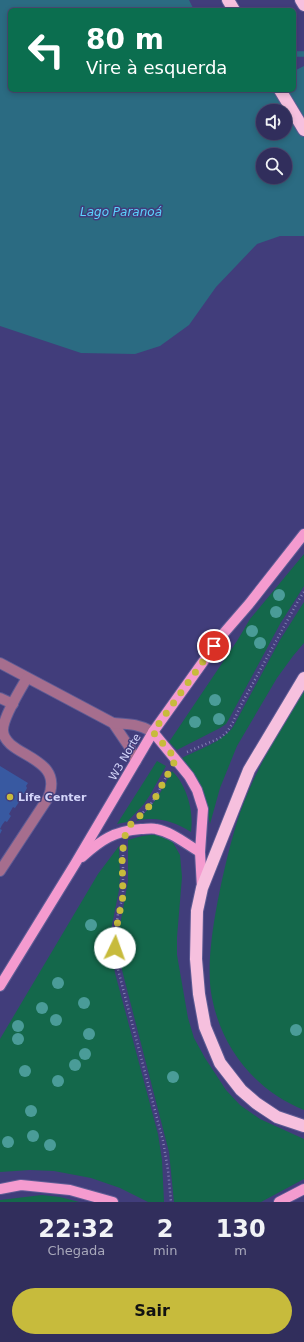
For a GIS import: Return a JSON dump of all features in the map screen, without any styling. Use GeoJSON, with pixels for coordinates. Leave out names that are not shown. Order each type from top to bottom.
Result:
{"type":"FeatureCollection","features":[{"type":"Feature","properties":{"kind":"highway"},"geometry":{"type":"LineString","coordinates":[[301,0],[304,5]]}},
{"type":"Feature","properties":{"kind":"highway"},"geometry":{"type":"LineString","coordinates":[[281,92],[304,130]]}},
{"type":"Feature","properties":{"kind":"highway"},"geometry":{"type":"LineString","coordinates":[[304,678],[249,770],[202,888],[197,911],[196,959],[199,994],[205,1027],[220,1063],[241,1090],[256,1103],[277,1117],[304,1126]]}},
{"type":"Feature","properties":{"kind":"main road","name":"W3 Norte"},"geometry":{"type":"LineString","coordinates":[[0,986],[75,864],[153,732],[223,634],[249,604],[304,534]]}},
{"type":"Feature","properties":{"kind":"main road"},"geometry":{"type":"LineString","coordinates":[[153,732],[189,776],[203,809],[200,852],[202,888]]}},
{"type":"Feature","properties":{"kind":"main road"},"geometry":{"type":"LineString","coordinates":[[75,864],[97,844],[109,836],[127,830],[156,829],[176,838],[200,852]]}},
{"type":"Feature","properties":{"kind":"main road"},"geometry":{"type":"LineString","coordinates":[[0,1189],[21,1185],[70,1190],[112,1202]]}},
{"type":"Feature","properties":{"kind":"main road"},"geometry":{"type":"LineString","coordinates":[[279,1202],[304,1189]]}},
{"type":"Feature","properties":{"kind":"street"},"geometry":{"type":"LineString","coordinates":[[0,663],[113,723],[144,727],[153,732]]}},
{"type":"Feature","properties":{"kind":"street"},"geometry":{"type":"LineString","coordinates":[[0,871],[48,798],[52,788],[50,776],[44,766],[8,742],[3,732],[4,720],[27,678]]}},
{"type":"Feature","properties":{"kind":"street"},"geometry":{"type":"LineString","coordinates":[[0,698],[13,704]]}},
{"type":"Feature","properties":{"kind":"street"},"geometry":{"type":"LineString","coordinates":[[113,723],[130,748],[136,761]]}},
{"type":"Feature","properties":{"kind":"path"},"geometry":{"type":"LineString","coordinates":[[171,1202],[163,1141],[116,962],[115,936],[118,914],[123,896],[122,855],[127,830],[154,800],[176,759],[184,753],[220,738],[227,732],[304,592]]}},
{"type":"Feature","properties":{"kind":"green space"},"geometry":{"type":"Polygon","coordinates":[[[304,554],[304,586],[280,624],[226,724],[177,750],[169,742],[237,641],[250,619],[304,554]]]}},
{"type":"Feature","properties":{"kind":"green space"},"geometry":{"type":"Polygon","coordinates":[[[304,602],[304,643],[277,678],[237,746],[220,788],[210,824],[203,791],[190,768],[182,758],[216,741],[228,733],[233,727],[280,640],[304,602]]]}},
{"type":"Feature","properties":{"kind":"green space"},"geometry":{"type":"Polygon","coordinates":[[[304,689],[304,1110],[271,1092],[256,1080],[233,1051],[217,1017],[212,998],[210,985],[210,955],[219,893],[240,812],[268,751],[304,689]]]}},
{"type":"Feature","properties":{"kind":"green space"},"geometry":{"type":"Polygon","coordinates":[[[157,761],[166,766],[150,795],[144,804],[127,822],[117,824],[157,761]]]}},
{"type":"Feature","properties":{"kind":"green space"},"geometry":{"type":"Polygon","coordinates":[[[172,771],[182,784],[188,799],[192,824],[191,832],[165,820],[151,819],[136,821],[157,798],[172,771]]]}},
{"type":"Feature","properties":{"kind":"green space"},"geometry":{"type":"Polygon","coordinates":[[[157,834],[171,839],[180,855],[182,877],[177,955],[188,1018],[194,1038],[226,1090],[240,1105],[260,1119],[304,1139],[304,1179],[261,1202],[174,1202],[169,1152],[122,970],[118,936],[128,881],[128,840],[157,834]]]}},
{"type":"Feature","properties":{"kind":"green space"},"geometry":{"type":"Polygon","coordinates":[[[119,846],[119,890],[110,944],[115,973],[158,1134],[162,1160],[164,1202],[148,1202],[120,1188],[91,1178],[54,1171],[30,1170],[0,1172],[0,1039],[98,874],[119,846]]]}},
{"type":"Feature","properties":{"kind":"green space"},"geometry":{"type":"Polygon","coordinates":[[[42,1195],[60,1197],[79,1202],[0,1202],[0,1200],[42,1195]]]}},
{"type":"Feature","properties":{"kind":"water","name":"Lago Paranoá"},"geometry":{"type":"Polygon","coordinates":[[[0,0],[189,0],[193,8],[8,8],[8,92],[296,92],[296,70],[304,66],[304,236],[280,236],[257,244],[216,287],[189,325],[160,346],[135,354],[81,353],[0,326],[0,0]]]}},
{"type":"Feature","properties":{"kind":"building","name":"Life Center"},"geometry":{"type":"Polygon","coordinates":[[[0,766],[28,783],[24,794],[22,793],[17,801],[19,802],[15,808],[13,807],[9,814],[11,816],[7,822],[5,821],[0,829],[0,766]]]}},
{"type":"Feature","properties":{"kind":"waterway"},"geometry":{"type":"LineString","coordinates":[[296,54],[304,54]]}},
{"type":"Feature","properties":{"kind":"place","name":"Life Center"},"geometry":{"type":"Point","coordinates":[10,797]}},
{"type":"Feature","properties":{"kind":"route"},"geometry":{"type":"LineString","coordinates":[[115,948],[118,914],[123,896],[124,871],[122,855],[125,836],[131,824],[154,800],[176,759],[153,732],[214,646]]}}]}
